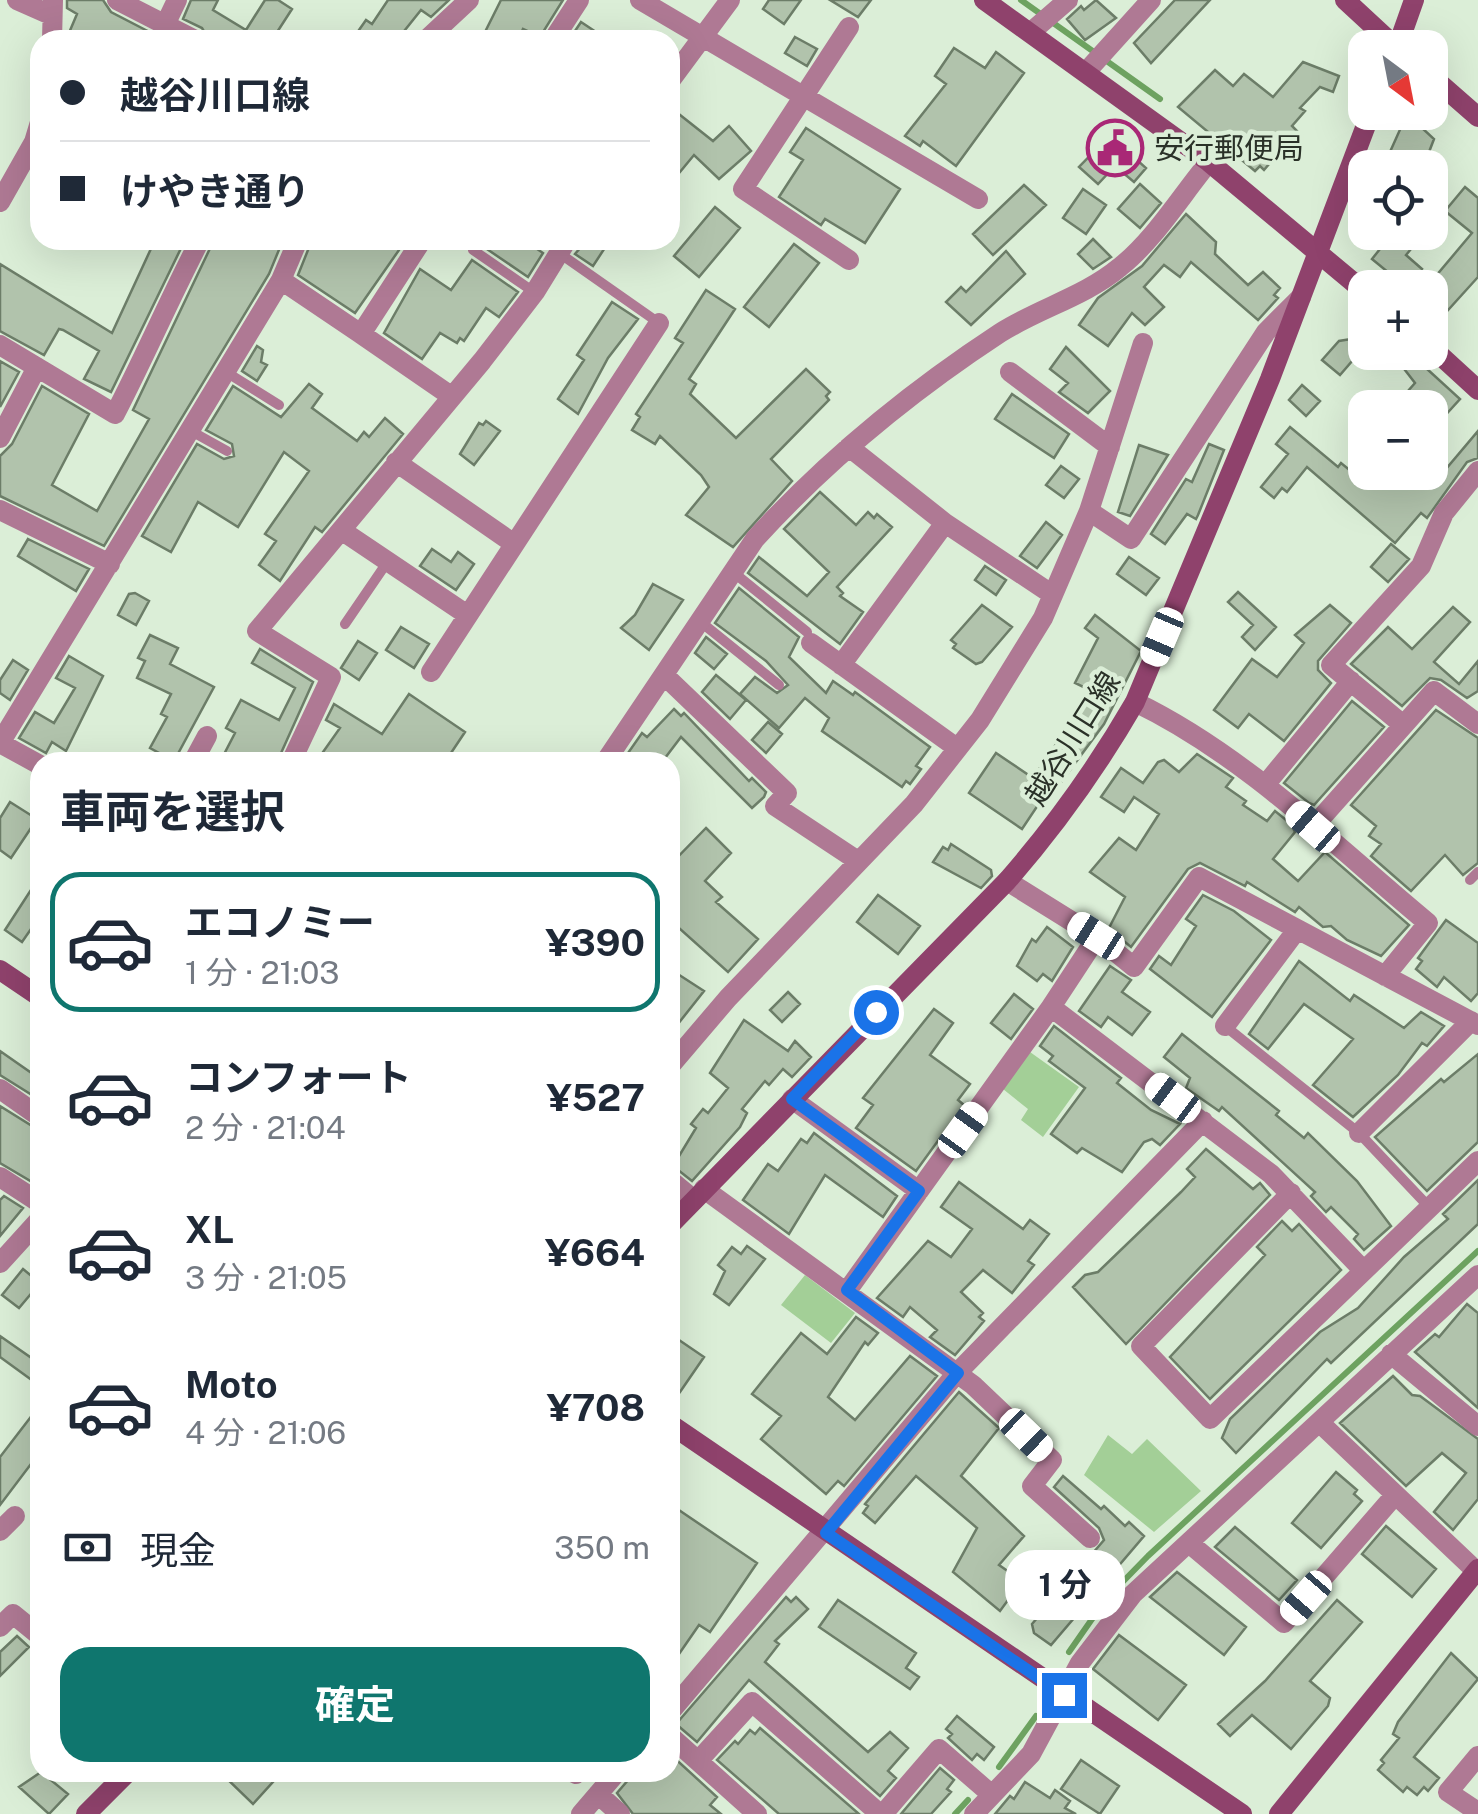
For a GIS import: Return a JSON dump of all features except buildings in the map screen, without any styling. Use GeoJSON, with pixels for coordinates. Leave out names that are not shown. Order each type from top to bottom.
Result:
{"type":"FeatureCollection","features":[{"type":"Feature","properties":{"kind":"main road"},"geometry":{"type":"LineString","coordinates":[[984,0],[1209,162],[1348,278]]}},
{"type":"Feature","properties":{"kind":"main road"},"geometry":{"type":"LineString","coordinates":[[1345,0],[1378,30]]}},
{"type":"Feature","properties":{"kind":"main road"},"geometry":{"type":"LineString","coordinates":[[1403,30],[1414,0]]}},
{"type":"Feature","properties":{"kind":"main road"},"geometry":{"type":"LineString","coordinates":[[1448,91],[1478,117]]}},
{"type":"Feature","properties":{"kind":"main road","name":"越谷川口線"},"geometry":{"type":"LineString","coordinates":[[680,1214],[1007,880],[1075,796],[1135,702],[1302,297],[1364,130]]}},
{"type":"Feature","properties":{"kind":"main road"},"geometry":{"type":"LineString","coordinates":[[1448,362],[1478,390]]}},
{"type":"Feature","properties":{"kind":"main road"},"geometry":{"type":"LineString","coordinates":[[0,970],[30,990]]}},
{"type":"Feature","properties":{"kind":"main road"},"geometry":{"type":"LineString","coordinates":[[680,1431],[1242,1814]]}},
{"type":"Feature","properties":{"kind":"main road"},"geometry":{"type":"LineString","coordinates":[[1279,1814],[1477,1570]]}},
{"type":"Feature","properties":{"kind":"main road"},"geometry":{"type":"LineString","coordinates":[[86,1814],[118,1782]]}},
{"type":"Feature","properties":{"kind":"street"},"geometry":{"type":"LineString","coordinates":[[17,0],[52,8]]}},
{"type":"Feature","properties":{"kind":"street"},"geometry":{"type":"LineString","coordinates":[[116,0],[176,30]]}},
{"type":"Feature","properties":{"kind":"street"},"geometry":{"type":"LineString","coordinates":[[166,25],[177,0]]}},
{"type":"Feature","properties":{"kind":"street"},"geometry":{"type":"LineString","coordinates":[[439,30],[469,0]]}},
{"type":"Feature","properties":{"kind":"street"},"geometry":{"type":"LineString","coordinates":[[560,30],[579,0]]}},
{"type":"Feature","properties":{"kind":"street"},"geometry":{"type":"LineString","coordinates":[[640,0],[704,34],[978,199]]}},
{"type":"Feature","properties":{"kind":"street"},"geometry":{"type":"LineString","coordinates":[[680,66],[730,0]]}},
{"type":"Feature","properties":{"kind":"street"},"geometry":{"type":"LineString","coordinates":[[1031,32],[1068,0]]}},
{"type":"Feature","properties":{"kind":"street"},"geometry":{"type":"LineString","coordinates":[[1086,72],[1151,0]]}},
{"type":"Feature","properties":{"kind":"street"},"geometry":{"type":"LineString","coordinates":[[849,27],[743,188],[849,260]]}},
{"type":"Feature","properties":{"kind":"street"},"geometry":{"type":"LineString","coordinates":[[0,202],[30,149]]}},
{"type":"Feature","properties":{"kind":"street"},"geometry":{"type":"LineString","coordinates":[[612,752],[733,572],[784,506],[895,405],[1005,330],[1079,296],[1123,266],[1209,162]]}},
{"type":"Feature","properties":{"kind":"street"},"geometry":{"type":"LineString","coordinates":[[0,345],[114,414],[165,320],[172,294],[195,250]]}},
{"type":"Feature","properties":{"kind":"street"},"geometry":{"type":"LineString","coordinates":[[30,760],[0,743],[281,280],[294,250]]}},
{"type":"Feature","properties":{"kind":"street"},"geometry":{"type":"LineString","coordinates":[[361,334],[416,250]]}},
{"type":"Feature","properties":{"kind":"street"},"geometry":{"type":"LineString","coordinates":[[296,752],[332,677],[257,631],[535,292],[561,250]]}},
{"type":"Feature","properties":{"kind":"street"},"geometry":{"type":"LineString","coordinates":[[281,280],[451,396]]}},
{"type":"Feature","properties":{"kind":"street"},"geometry":{"type":"LineString","coordinates":[[1089,511],[1131,539],[1266,332],[1302,297]]}},
{"type":"Feature","properties":{"kind":"street"},"geometry":{"type":"LineString","coordinates":[[431,672],[659,324]]}},
{"type":"Feature","properties":{"kind":"street"},"geometry":{"type":"LineString","coordinates":[[680,1055],[914,804],[1007,676],[1053,595],[1089,511],[1143,343]]}},
{"type":"Feature","properties":{"kind":"street"},"geometry":{"type":"LineString","coordinates":[[0,438],[37,367]]}},
{"type":"Feature","properties":{"kind":"street"},"geometry":{"type":"LineString","coordinates":[[1010,372],[1110,446]]}},
{"type":"Feature","properties":{"kind":"street"},"geometry":{"type":"LineString","coordinates":[[849,447],[945,523],[1053,595]]}},
{"type":"Feature","properties":{"kind":"street"},"geometry":{"type":"LineString","coordinates":[[396,462],[513,543]]}},
{"type":"Feature","properties":{"kind":"street"},"geometry":{"type":"LineString","coordinates":[[1402,724],[1331,665],[1420,566],[1444,513],[1478,471]]}},
{"type":"Feature","properties":{"kind":"street"},"geometry":{"type":"LineString","coordinates":[[0,510],[110,564]]}},
{"type":"Feature","properties":{"kind":"street"},"geometry":{"type":"LineString","coordinates":[[841,665],[945,523]]}},
{"type":"Feature","properties":{"kind":"street"},"geometry":{"type":"LineString","coordinates":[[341,530],[466,614]]}},
{"type":"Feature","properties":{"kind":"street"},"geometry":{"type":"LineString","coordinates":[[809,638],[958,748]]}},
{"type":"Feature","properties":{"kind":"street"},"geometry":{"type":"LineString","coordinates":[[664,676],[786,793],[775,806],[858,861]]}},
{"type":"Feature","properties":{"kind":"street"},"geometry":{"type":"LineString","coordinates":[[1265,785],[1351,682]]}},
{"type":"Feature","properties":{"kind":"street"},"geometry":{"type":"LineString","coordinates":[[1313,827],[1434,690],[1478,724]]}},
{"type":"Feature","properties":{"kind":"street"},"geometry":{"type":"LineString","coordinates":[[1135,702],[1174,720],[1265,785],[1428,924],[1386,976]]}},
{"type":"Feature","properties":{"kind":"street"},"geometry":{"type":"LineString","coordinates":[[199,752],[207,736]]}},
{"type":"Feature","properties":{"kind":"street"},"geometry":{"type":"LineString","coordinates":[[1007,880],[1096,936],[1134,967],[1199,878],[1474,1023],[1359,1132]]}},
{"type":"Feature","properties":{"kind":"street"},"geometry":{"type":"LineString","coordinates":[[1224,1026],[1296,930]]}},
{"type":"Feature","properties":{"kind":"street"},"geometry":{"type":"LineString","coordinates":[[847,1290],[1051,1008],[1096,936]]}},
{"type":"Feature","properties":{"kind":"street"},"geometry":{"type":"LineString","coordinates":[[1051,1008],[1204,1121],[1291,1193],[1362,1269]]}},
{"type":"Feature","properties":{"kind":"street"},"geometry":{"type":"LineString","coordinates":[[0,1089],[30,1110]]}},
{"type":"Feature","properties":{"kind":"street"},"geometry":{"type":"LineString","coordinates":[[792,1099],[919,1191]]}},
{"type":"Feature","properties":{"kind":"street"},"geometry":{"type":"LineString","coordinates":[[680,1701],[958,1373],[1204,1121]]}},
{"type":"Feature","properties":{"kind":"street"},"geometry":{"type":"LineString","coordinates":[[1291,1193],[1141,1346],[1210,1419],[1478,1161]]}},
{"type":"Feature","properties":{"kind":"street"},"geometry":{"type":"LineString","coordinates":[[0,1177],[30,1197]]}},
{"type":"Feature","properties":{"kind":"street"},"geometry":{"type":"LineString","coordinates":[[680,1185],[847,1290],[958,1373],[1052,1460],[1032,1486],[1090,1538]]}},
{"type":"Feature","properties":{"kind":"street"},"geometry":{"type":"LineString","coordinates":[[0,1262],[30,1230]]}},
{"type":"Feature","properties":{"kind":"street"},"geometry":{"type":"LineString","coordinates":[[974,1814],[1031,1754],[1108,1622],[1478,1274]]}},
{"type":"Feature","properties":{"kind":"street"},"geometry":{"type":"LineString","coordinates":[[1391,1354],[1478,1426]]}},
{"type":"Feature","properties":{"kind":"street"},"geometry":{"type":"LineString","coordinates":[[1319,1422],[1477,1570]]}},
{"type":"Feature","properties":{"kind":"street"},"geometry":{"type":"LineString","coordinates":[[1189,1543],[1284,1623],[1394,1496]]}},
{"type":"Feature","properties":{"kind":"street"},"geometry":{"type":"LineString","coordinates":[[0,1531],[16,1516]]}},
{"type":"Feature","properties":{"kind":"street"},"geometry":{"type":"LineString","coordinates":[[0,1627],[13,1614],[30,1628]]}},
{"type":"Feature","properties":{"kind":"street"},"geometry":{"type":"LineString","coordinates":[[698,1762],[752,1702],[881,1814],[939,1749],[992,1795]]}},
{"type":"Feature","properties":{"kind":"street"},"geometry":{"type":"LineString","coordinates":[[680,1745],[756,1814]]}},
{"type":"Feature","properties":{"kind":"street"},"geometry":{"type":"LineString","coordinates":[[1478,1756],[1448,1792],[1478,1812]]}},
{"type":"Feature","properties":{"kind":"street"},"geometry":{"type":"LineString","coordinates":[[582,1814],[608,1782]]}},
{"type":"Feature","properties":{"kind":"street"},"geometry":{"type":"LineString","coordinates":[[598,1794],[620,1814]]}},
{"type":"Feature","properties":{"kind":"lane"},"geometry":{"type":"LineString","coordinates":[[474,250],[535,292]]}},
{"type":"Feature","properties":{"kind":"lane"},"geometry":{"type":"LineString","coordinates":[[567,250],[659,324]]}},
{"type":"Feature","properties":{"kind":"lane"},"geometry":{"type":"LineString","coordinates":[[226,372],[279,405]]}},
{"type":"Feature","properties":{"kind":"lane"},"geometry":{"type":"LineString","coordinates":[[191,430],[227,452]]}},
{"type":"Feature","properties":{"kind":"lane"},"geometry":{"type":"LineString","coordinates":[[346,624],[388,561]]}},
{"type":"Feature","properties":{"kind":"lane"},"geometry":{"type":"LineString","coordinates":[[733,572],[809,638]]}},
{"type":"Feature","properties":{"kind":"lane"},"geometry":{"type":"LineString","coordinates":[[702,622],[779,685]]}},
{"type":"Feature","properties":{"kind":"lane"},"geometry":{"type":"LineString","coordinates":[[1224,1026],[1359,1132],[1429,1206]]}},
{"type":"Feature","properties":{"kind":"green space"},"geometry":{"type":"Polygon","coordinates":[[[1030,1052],[1079,1087],[1043,1137],[1021,1120],[1028,1109],[1003,1089],[1030,1052]]]}},
{"type":"Feature","properties":{"kind":"green space"},"geometry":{"type":"Polygon","coordinates":[[[805,1275],[855,1313],[831,1343],[781,1305],[805,1275]]]}},
{"type":"Feature","properties":{"kind":"green space"},"geometry":{"type":"Polygon","coordinates":[[[1108,1435],[1132,1454],[1147,1439],[1201,1491],[1154,1532],[1084,1475],[1108,1435]]]}},
{"type":"Feature","properties":{"kind":"waterway"},"geometry":{"type":"LineString","coordinates":[[1021,0],[1160,99]]}},
{"type":"Feature","properties":{"kind":"waterway"},"geometry":{"type":"LineString","coordinates":[[1069,1652],[1106,1599],[1148,1556],[1478,1251]]}},
{"type":"Feature","properties":{"kind":"waterway"},"geometry":{"type":"LineString","coordinates":[[999,1767],[1036,1716]]}},
{"type":"Feature","properties":{"kind":"waterway"},"geometry":{"type":"LineString","coordinates":[[955,1814],[968,1800]]}},
{"type":"Feature","properties":{"kind":"place","name":"安行郵便局"},"geometry":{"type":"Point","coordinates":[1115,148]}},
{"type":"Feature","properties":{"kind":"route"},"geometry":{"type":"LineString","coordinates":[[876,1012],[792,1099],[919,1191],[847,1290],[958,1373],[826,1533],[1064,1695]]}}]}
